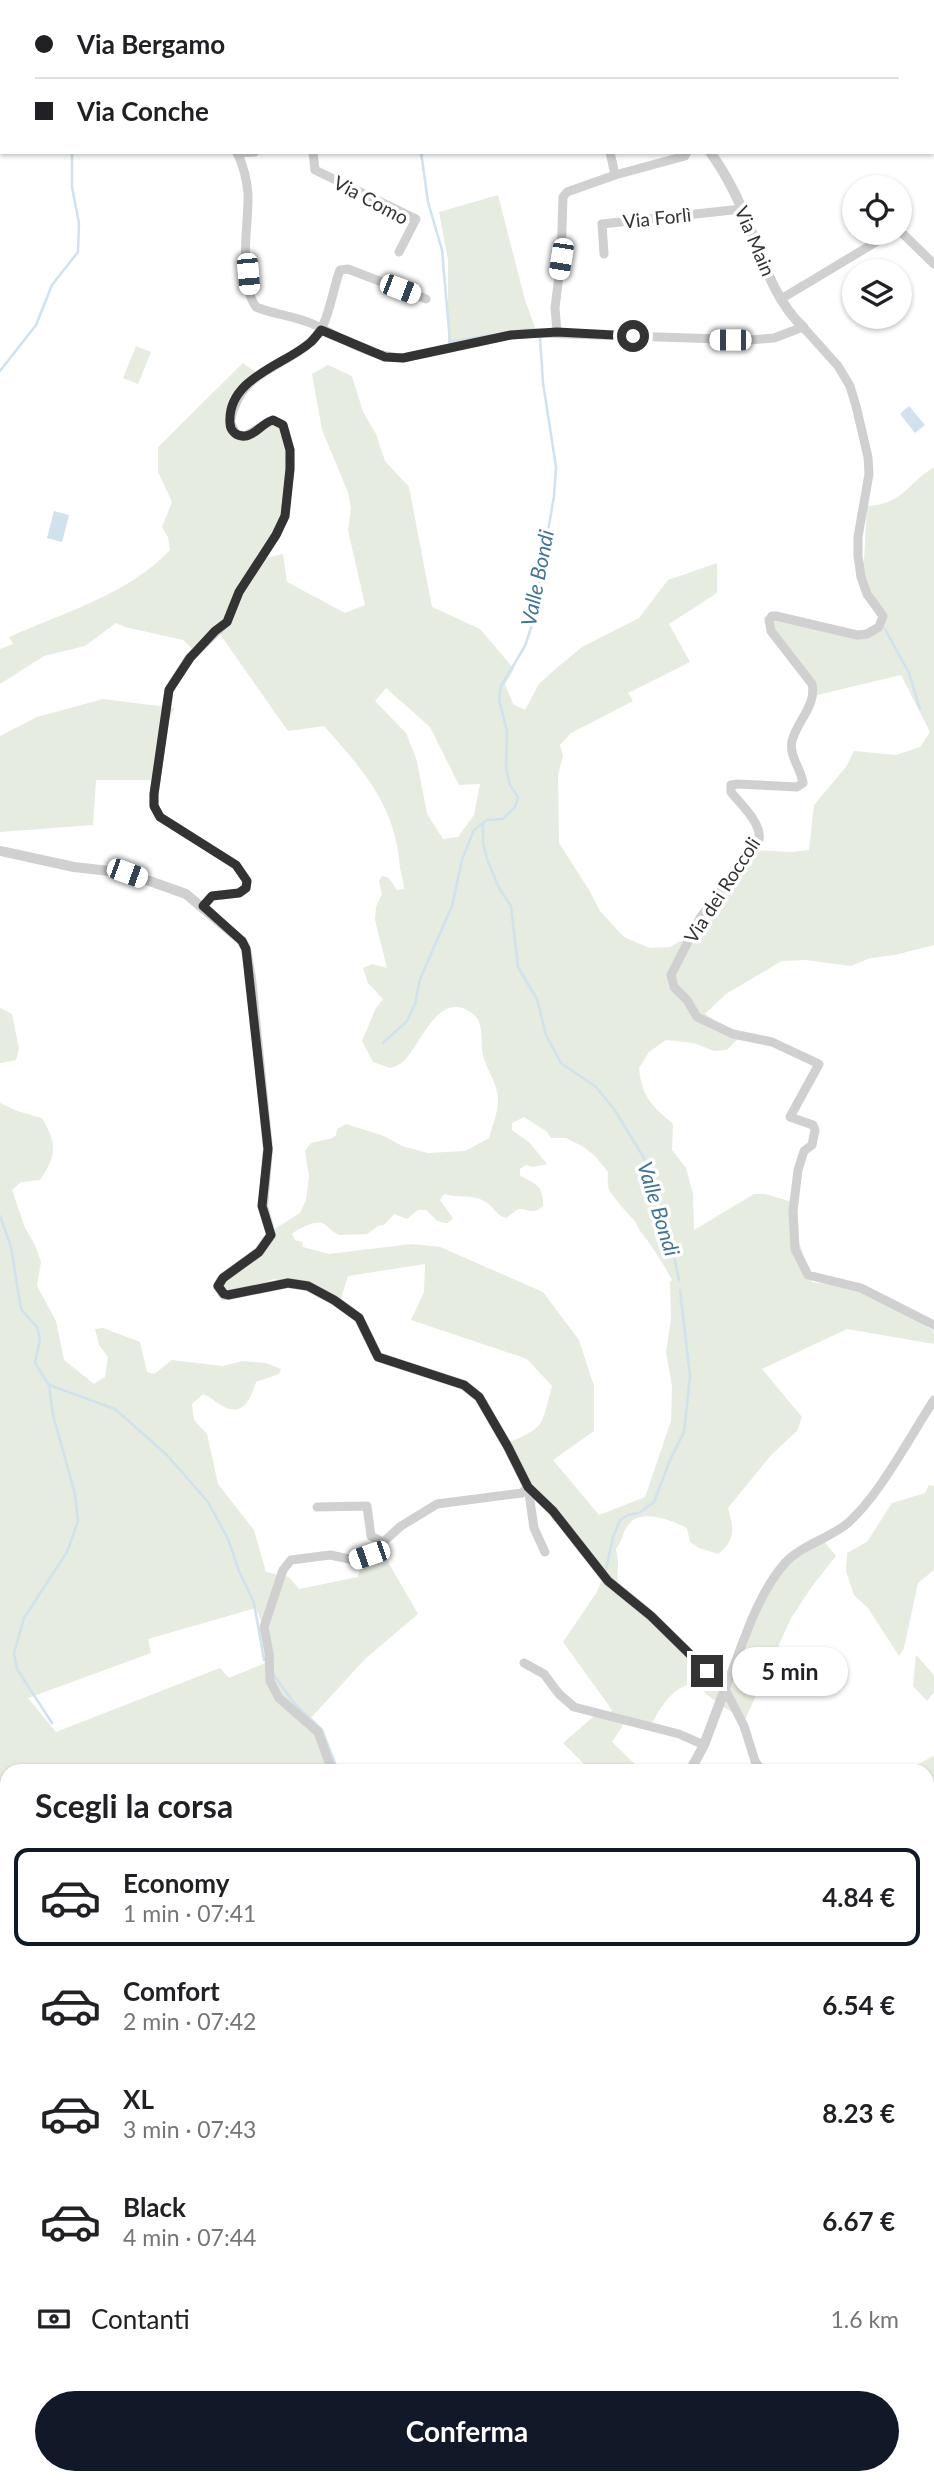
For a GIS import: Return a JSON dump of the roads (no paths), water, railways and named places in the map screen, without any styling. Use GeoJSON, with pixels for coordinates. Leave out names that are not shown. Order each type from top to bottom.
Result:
{"type":"FeatureCollection","features":[{"type":"Feature","properties":{"kind":"street"},"geometry":{"type":"LineString","coordinates":[[237,154],[244,169],[248,192],[246,256],[251,300],[256,307],[314,325],[385,357],[394,358],[511,335],[557,332],[751,340],[774,338],[803,327]]}},
{"type":"Feature","properties":{"kind":"street","name":"Via Como"},"geometry":{"type":"LineString","coordinates":[[313,154],[315,170],[416,219],[399,252]]}},
{"type":"Feature","properties":{"kind":"street"},"geometry":{"type":"LineString","coordinates":[[610,154],[615,175]]}},
{"type":"Feature","properties":{"kind":"street"},"geometry":{"type":"LineString","coordinates":[[557,332],[555,308],[561,259],[563,197],[568,192],[615,175],[686,154]]}},
{"type":"Feature","properties":{"kind":"street","name":"Via Main"},"geometry":{"type":"LineString","coordinates":[[711,154],[742,209],[781,299],[803,327]]}},
{"type":"Feature","properties":{"kind":"street","name":"Via Forlì"},"geometry":{"type":"LineString","coordinates":[[604,254],[602,224],[742,209]]}},
{"type":"Feature","properties":{"kind":"street"},"geometry":{"type":"LineString","coordinates":[[912,243],[934,264]]}},
{"type":"Feature","properties":{"kind":"street"},"geometry":{"type":"LineString","coordinates":[[781,299],[871,245]]}},
{"type":"Feature","properties":{"kind":"street"},"geometry":{"type":"LineString","coordinates":[[203,906],[212,896],[239,893],[246,888],[247,881],[236,865],[160,817],[154,806],[169,690],[190,658],[227,622],[239,592],[276,535],[285,516],[289,494],[290,460],[283,425],[273,420],[245,436],[236,435],[230,422],[238,397],[258,374],[310,343],[321,330],[340,270],[348,269],[426,299]]}},
{"type":"Feature","properties":{"kind":"street","name":"Via dei Roccoli"},"geometry":{"type":"LineString","coordinates":[[803,327],[838,366],[850,386],[856,406],[868,457],[869,474],[858,537],[858,556],[861,578],[867,594],[883,616],[879,627],[867,634],[857,635],[776,616],[769,620],[771,631],[812,684],[814,694],[792,742],[792,753],[803,783],[797,787],[731,785],[731,792],[757,826],[759,840],[700,918],[671,975],[674,987],[687,999],[697,1017],[733,1034],[772,1042],[819,1064],[790,1117],[813,1125],[816,1130],[812,1145],[804,1151],[798,1170],[793,1212],[795,1249],[808,1275],[861,1288],[934,1325]]}},
{"type":"Feature","properties":{"kind":"street"},"geometry":{"type":"LineString","coordinates":[[0,851],[74,867],[127,873],[186,894],[242,941],[246,949],[268,1149],[262,1206],[271,1235],[259,1252],[223,1278],[218,1286],[228,1295],[288,1283],[308,1286],[359,1318],[378,1357],[464,1385],[479,1397],[528,1487],[534,1528],[545,1552]]}},
{"type":"Feature","properties":{"kind":"street"},"geometry":{"type":"LineString","coordinates":[[694,1764],[768,1588],[786,1562],[847,1523],[873,1494],[934,1400]]}},
{"type":"Feature","properties":{"kind":"street"},"geometry":{"type":"LineString","coordinates":[[329,1764],[318,1732],[279,1698],[270,1681],[264,1627],[283,1570],[291,1560],[330,1555],[354,1560],[369,1555],[401,1526],[437,1504],[522,1493],[528,1487]]}},
{"type":"Feature","properties":{"kind":"street"},"geometry":{"type":"LineString","coordinates":[[528,1487],[553,1511],[608,1581],[651,1616],[725,1689],[744,1726],[757,1764]]}},
{"type":"Feature","properties":{"kind":"street"},"geometry":{"type":"LineString","coordinates":[[317,1507],[367,1506],[371,1535],[384,1543]]}},
{"type":"Feature","properties":{"kind":"street"},"geometry":{"type":"LineString","coordinates":[[524,1663],[544,1674],[559,1694],[574,1707],[679,1734],[704,1745]]}},
{"type":"Feature","properties":{"kind":"water"},"geometry":{"type":"Polygon","coordinates":[[[909,406],[925,425],[915,433],[900,414],[909,406]]]}},
{"type":"Feature","properties":{"kind":"water"},"geometry":{"type":"Polygon","coordinates":[[[54,511],[69,515],[62,542],[47,538],[54,511]]]}},
{"type":"Feature","properties":{"kind":"waterway"},"geometry":{"type":"LineString","coordinates":[[0,371],[36,325],[52,285],[78,252],[79,223],[72,187],[72,154]]}},
{"type":"Feature","properties":{"kind":"waterway","name":"Valle Bondi"},"geometry":{"type":"LineString","coordinates":[[421,154],[428,202],[442,250],[450,342],[490,335]]}},
{"type":"Feature","properties":{"kind":"waterway","name":"Valle Bondi"},"geometry":{"type":"LineString","coordinates":[[514,331],[532,329]]}},
{"type":"Feature","properties":{"kind":"waterway","name":"Valle Bondi"},"geometry":{"type":"LineString","coordinates":[[383,1043],[407,1021],[415,1004],[420,979],[452,906],[462,860],[474,830],[487,820],[503,819],[515,807],[518,797],[510,785],[506,768],[507,731],[499,700],[501,686],[525,646],[532,625],[554,496],[556,467],[543,383],[540,338]]}},
{"type":"Feature","properties":{"kind":"waterway"},"geometry":{"type":"LineString","coordinates":[[885,629],[909,673],[920,709]]}},
{"type":"Feature","properties":{"kind":"waterway","name":"Valle Bondi"},"geometry":{"type":"LineString","coordinates":[[483,825],[483,843],[487,859],[499,888],[511,906],[518,967],[537,999],[546,1035],[561,1063],[596,1087],[614,1109],[644,1158],[666,1219],[679,1280]]}},
{"type":"Feature","properties":{"kind":"waterway"},"geometry":{"type":"LineString","coordinates":[[0,1216],[11,1247],[21,1309],[37,1327],[40,1339],[35,1363],[49,1385],[53,1415],[75,1494],[78,1521],[67,1552],[24,1618],[14,1653],[17,1669],[52,1723]]}},
{"type":"Feature","properties":{"kind":"waterway","name":"Valle Bondi"},"geometry":{"type":"LineString","coordinates":[[606,1569],[620,1520],[639,1513],[654,1502],[684,1432],[690,1376],[680,1290]]}},
{"type":"Feature","properties":{"kind":"waterway"},"geometry":{"type":"LineString","coordinates":[[49,1385],[115,1409],[167,1455],[208,1502],[228,1539],[254,1603],[264,1660]]}},
{"type":"Feature","properties":{"kind":"waterway"},"geometry":{"type":"LineString","coordinates":[[273,1674],[294,1703],[322,1730],[335,1764]]}}]}
